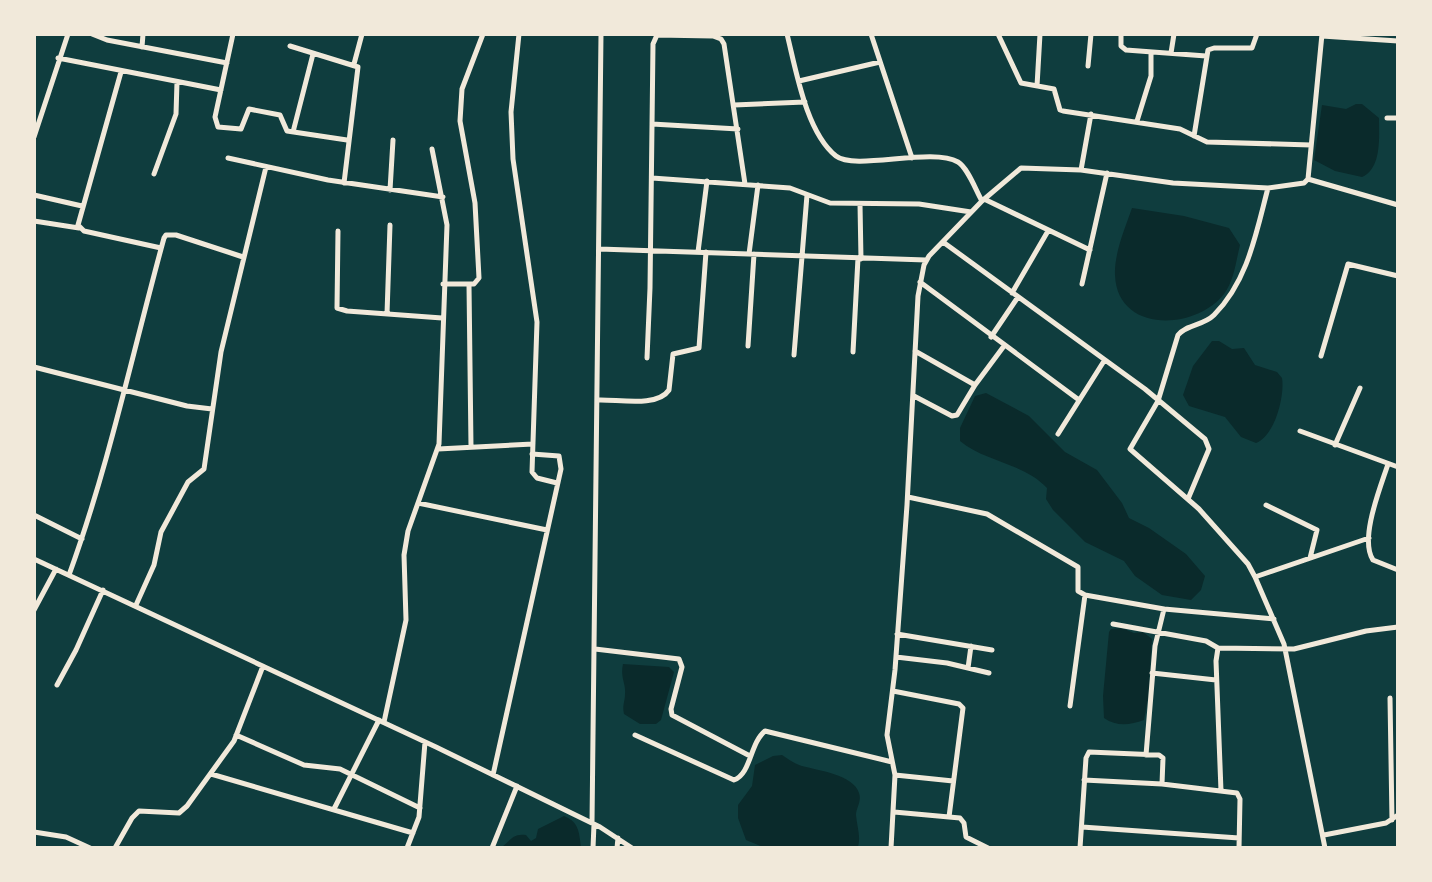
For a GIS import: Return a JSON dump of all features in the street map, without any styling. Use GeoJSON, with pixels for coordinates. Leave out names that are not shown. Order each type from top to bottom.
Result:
{"type":"FeatureCollection","features":[{"type":"Feature","properties":{"kind":"street"},"geometry":{"type":"LineString","coordinates":[[34,137],[58,58],[68,34]]}},
{"type":"Feature","properties":{"kind":"street"},"geometry":{"type":"LineString","coordinates":[[92,34],[142,47],[227,63]]}},
{"type":"Feature","properties":{"kind":"street"},"geometry":{"type":"LineString","coordinates":[[142,47],[143,34]]}},
{"type":"Feature","properties":{"kind":"street"},"geometry":{"type":"LineString","coordinates":[[233,34],[215,117],[218,127],[241,129],[249,109],[256,108],[280,115],[284,129],[347,140]]}},
{"type":"Feature","properties":{"kind":"street"},"geometry":{"type":"LineString","coordinates":[[354,64],[362,34]]}},
{"type":"Feature","properties":{"kind":"street"},"geometry":{"type":"LineString","coordinates":[[444,284],[469,285],[477,282],[479,278],[480,254],[475,203],[462,140],[460,101],[483,34]]}},
{"type":"Feature","properties":{"kind":"street"},"geometry":{"type":"LineString","coordinates":[[519,34],[512,90],[511,121],[513,159],[537,322],[532,444],[533,476],[557,483]]}},
{"type":"Feature","properties":{"kind":"street"},"geometry":{"type":"LineString","coordinates":[[593,848],[601,34]]}},
{"type":"Feature","properties":{"kind":"street"},"geometry":{"type":"LineString","coordinates":[[787,34],[812,120],[837,157],[850,161],[912,158],[958,162],[983,200],[1090,250]]}},
{"type":"Feature","properties":{"kind":"street"},"geometry":{"type":"LineString","coordinates":[[871,34],[912,158]]}},
{"type":"Feature","properties":{"kind":"street"},"geometry":{"type":"LineString","coordinates":[[998,34],[1017,78],[1025,84],[1056,91],[1060,110],[1185,130],[1207,142],[1311,145]]}},
{"type":"Feature","properties":{"kind":"street"},"geometry":{"type":"LineString","coordinates":[[1037,86],[1040,34]]}},
{"type":"Feature","properties":{"kind":"street"},"geometry":{"type":"LineString","coordinates":[[1088,66],[1091,34]]}},
{"type":"Feature","properties":{"kind":"street"},"geometry":{"type":"LineString","coordinates":[[1121,34],[1123,49],[1206,56]]}},
{"type":"Feature","properties":{"kind":"street"},"geometry":{"type":"LineString","coordinates":[[1172,53],[1174,34]]}},
{"type":"Feature","properties":{"kind":"street"},"geometry":{"type":"LineString","coordinates":[[1194,136],[1206,56],[1210,48],[1252,48],[1257,34]]}},
{"type":"Feature","properties":{"kind":"street"},"geometry":{"type":"LineString","coordinates":[[647,358],[651,250],[653,44],[657,35],[713,36],[721,39],[738,129],[745,184]]}},
{"type":"Feature","properties":{"kind":"street"},"geometry":{"type":"LineString","coordinates":[[1308,179],[1322,35],[1398,41]]}},
{"type":"Feature","properties":{"kind":"street"},"geometry":{"type":"LineString","coordinates":[[290,46],[358,67],[359,74],[347,140],[344,183]]}},
{"type":"Feature","properties":{"kind":"street"},"geometry":{"type":"LineString","coordinates":[[1137,121],[1151,76],[1151,51]]}},
{"type":"Feature","properties":{"kind":"street"},"geometry":{"type":"LineString","coordinates":[[293,132],[313,54]]}},
{"type":"Feature","properties":{"kind":"street"},"geometry":{"type":"LineString","coordinates":[[58,58],[221,90]]}},
{"type":"Feature","properties":{"kind":"street"},"geometry":{"type":"LineString","coordinates":[[799,81],[880,62]]}},
{"type":"Feature","properties":{"kind":"street"},"geometry":{"type":"LineString","coordinates":[[79,228],[82,206],[122,72]]}},
{"type":"Feature","properties":{"kind":"street"},"geometry":{"type":"LineString","coordinates":[[154,174],[176,114],[177,82]]}},
{"type":"Feature","properties":{"kind":"street"},"geometry":{"type":"LineString","coordinates":[[734,105],[805,102]]}},
{"type":"Feature","properties":{"kind":"street"},"geometry":{"type":"LineString","coordinates":[[1081,170],[1090,114]]}},
{"type":"Feature","properties":{"kind":"street"},"geometry":{"type":"LineString","coordinates":[[1387,118],[1398,118]]}},
{"type":"Feature","properties":{"kind":"street"},"geometry":{"type":"LineString","coordinates":[[652,124],[738,129]]}},
{"type":"Feature","properties":{"kind":"street"},"geometry":{"type":"LineString","coordinates":[[390,190],[393,140]]}},
{"type":"Feature","properties":{"kind":"street"},"geometry":{"type":"LineString","coordinates":[[334,809],[350,774],[381,721],[406,620],[406,543],[438,449],[447,225],[432,149]]}},
{"type":"Feature","properties":{"kind":"street"},"geometry":{"type":"LineString","coordinates":[[228,158],[344,183],[443,197]]}},
{"type":"Feature","properties":{"kind":"street"},"geometry":{"type":"LineString","coordinates":[[135,605],[154,566],[162,532],[184,487],[204,470],[221,352],[266,167]]}},
{"type":"Feature","properties":{"kind":"street"},"geometry":{"type":"LineString","coordinates":[[891,848],[895,775],[887,735],[896,657],[908,497],[920,282],[926,260],[983,200],[1021,168],[1081,170],[1173,183],[1268,188],[1299,185],[1308,179],[1398,205]]}},
{"type":"Feature","properties":{"kind":"street"},"geometry":{"type":"LineString","coordinates":[[1082,284],[1107,173]]}},
{"type":"Feature","properties":{"kind":"street"},"geometry":{"type":"LineString","coordinates":[[652,178],[790,188],[830,204],[932,205],[971,212]]}},
{"type":"Feature","properties":{"kind":"street"},"geometry":{"type":"LineString","coordinates":[[698,252],[707,181]]}},
{"type":"Feature","properties":{"kind":"street"},"geometry":{"type":"LineString","coordinates":[[748,346],[751,254],[758,185]]}},
{"type":"Feature","properties":{"kind":"street"},"geometry":{"type":"LineString","coordinates":[[1268,188],[1240,280],[1229,298],[1211,318],[1182,330],[1178,335],[1158,401],[1131,445],[1131,451],[1188,499],[1248,564],[1255,577],[1285,650],[1325,848]]}},
{"type":"Feature","properties":{"kind":"street"},"geometry":{"type":"LineString","coordinates":[[34,195],[82,206]]}},
{"type":"Feature","properties":{"kind":"street"},"geometry":{"type":"LineString","coordinates":[[794,355],[807,195]]}},
{"type":"Feature","properties":{"kind":"street"},"geometry":{"type":"LineString","coordinates":[[853,352],[860,204]]}},
{"type":"Feature","properties":{"kind":"street"},"geometry":{"type":"LineString","coordinates":[[34,221],[79,228],[161,248]]}},
{"type":"Feature","properties":{"kind":"street"},"geometry":{"type":"LineString","coordinates":[[387,314],[390,225]]}},
{"type":"Feature","properties":{"kind":"street"},"geometry":{"type":"LineString","coordinates":[[338,231],[337,308],[347,311],[442,318]]}},
{"type":"Feature","properties":{"kind":"street"},"geometry":{"type":"LineString","coordinates":[[1012,293],[1048,231]]}},
{"type":"Feature","properties":{"kind":"street"},"geometry":{"type":"LineString","coordinates":[[69,575],[82,539],[125,390],[164,238],[170,234],[243,257]]}},
{"type":"Feature","properties":{"kind":"street"},"geometry":{"type":"LineString","coordinates":[[943,242],[1158,401],[1209,445],[1188,499]]}},
{"type":"Feature","properties":{"kind":"street"},"geometry":{"type":"LineString","coordinates":[[599,249],[926,260]]}},
{"type":"Feature","properties":{"kind":"street"},"geometry":{"type":"LineString","coordinates":[[598,400],[652,399],[666,395],[669,390],[673,354],[699,348],[706,252]]}},
{"type":"Feature","properties":{"kind":"street"},"geometry":{"type":"LineString","coordinates":[[1321,356],[1348,264],[1398,276]]}},
{"type":"Feature","properties":{"kind":"street"},"geometry":{"type":"LineString","coordinates":[[920,282],[991,337],[1079,400]]}},
{"type":"Feature","properties":{"kind":"street"},"geometry":{"type":"LineString","coordinates":[[469,285],[471,447]]}},
{"type":"Feature","properties":{"kind":"street"},"geometry":{"type":"LineString","coordinates":[[991,337],[1018,297]]}},
{"type":"Feature","properties":{"kind":"street"},"geometry":{"type":"LineString","coordinates":[[914,396],[955,416],[1004,346]]}},
{"type":"Feature","properties":{"kind":"street"},"geometry":{"type":"LineString","coordinates":[[915,351],[975,385]]}},
{"type":"Feature","properties":{"kind":"street"},"geometry":{"type":"LineString","coordinates":[[1058,434],[1104,361]]}},
{"type":"Feature","properties":{"kind":"street"},"geometry":{"type":"LineString","coordinates":[[34,367],[212,409]]}},
{"type":"Feature","properties":{"kind":"street"},"geometry":{"type":"LineString","coordinates":[[1335,445],[1360,388]]}},
{"type":"Feature","properties":{"kind":"street"},"geometry":{"type":"LineString","coordinates":[[1300,431],[1398,467]]}},
{"type":"Feature","properties":{"kind":"street"},"geometry":{"type":"LineString","coordinates":[[438,449],[532,444]]}},
{"type":"Feature","properties":{"kind":"street"},"geometry":{"type":"LineString","coordinates":[[493,775],[561,458],[532,454]]}},
{"type":"Feature","properties":{"kind":"street"},"geometry":{"type":"LineString","coordinates":[[1388,464],[1369,538],[1372,560],[1398,570]]}},
{"type":"Feature","properties":{"kind":"street"},"geometry":{"type":"LineString","coordinates":[[908,497],[987,514],[1078,567],[1078,591],[1084,596],[1164,609],[1274,619]]}},
{"type":"Feature","properties":{"kind":"street"},"geometry":{"type":"LineString","coordinates":[[418,503],[547,530]]}},
{"type":"Feature","properties":{"kind":"street"},"geometry":{"type":"LineString","coordinates":[[1266,505],[1317,530],[1310,558]]}},
{"type":"Feature","properties":{"kind":"street"},"geometry":{"type":"LineString","coordinates":[[34,515],[82,539]]}},
{"type":"Feature","properties":{"kind":"street"},"geometry":{"type":"LineString","coordinates":[[1255,577],[1369,538]]}},
{"type":"Feature","properties":{"kind":"street"},"geometry":{"type":"LineString","coordinates":[[34,559],[517,786],[593,823],[632,848]]}},
{"type":"Feature","properties":{"kind":"street"},"geometry":{"type":"LineString","coordinates":[[34,610],[56,569]]}},
{"type":"Feature","properties":{"kind":"street"},"geometry":{"type":"LineString","coordinates":[[57,685],[76,650],[103,590]]}},
{"type":"Feature","properties":{"kind":"street"},"geometry":{"type":"LineString","coordinates":[[1070,706],[1084,596]]}},
{"type":"Feature","properties":{"kind":"street"},"geometry":{"type":"LineString","coordinates":[[1146,755],[1157,632],[1164,609]]}},
{"type":"Feature","properties":{"kind":"street"},"geometry":{"type":"LineString","coordinates":[[1113,624],[1206,641],[1218,648],[1285,650],[1366,631],[1398,627]]}},
{"type":"Feature","properties":{"kind":"street"},"geometry":{"type":"LineString","coordinates":[[897,634],[992,650]]}},
{"type":"Feature","properties":{"kind":"street"},"geometry":{"type":"LineString","coordinates":[[968,668],[972,646]]}},
{"type":"Feature","properties":{"kind":"street"},"geometry":{"type":"LineString","coordinates":[[1218,648],[1216,680],[1221,791]]}},
{"type":"Feature","properties":{"kind":"street"},"geometry":{"type":"LineString","coordinates":[[595,649],[679,659],[682,667],[671,709],[672,715],[750,756]]}},
{"type":"Feature","properties":{"kind":"street"},"geometry":{"type":"LineString","coordinates":[[896,657],[989,673]]}},
{"type":"Feature","properties":{"kind":"street"},"geometry":{"type":"LineString","coordinates":[[115,848],[135,813],[145,810],[183,811],[211,774],[236,735],[263,666]]}},
{"type":"Feature","properties":{"kind":"street"},"geometry":{"type":"LineString","coordinates":[[1152,673],[1216,680]]}},
{"type":"Feature","properties":{"kind":"street"},"geometry":{"type":"LineString","coordinates":[[893,691],[961,706],[949,817]]}},
{"type":"Feature","properties":{"kind":"street"},"geometry":{"type":"LineString","coordinates":[[1390,698],[1392,820]]}},
{"type":"Feature","properties":{"kind":"street"},"geometry":{"type":"LineString","coordinates":[[635,735],[734,780],[741,776],[762,734],[769,731],[892,762]]}},
{"type":"Feature","properties":{"kind":"street"},"geometry":{"type":"LineString","coordinates":[[236,735],[304,765],[330,766],[420,808]]}},
{"type":"Feature","properties":{"kind":"street"},"geometry":{"type":"LineString","coordinates":[[406,848],[420,808],[425,742]]}},
{"type":"Feature","properties":{"kind":"street"},"geometry":{"type":"LineString","coordinates":[[1080,848],[1084,780],[1089,752],[1159,755],[1162,758],[1162,784]]}},
{"type":"Feature","properties":{"kind":"street"},"geometry":{"type":"LineString","coordinates":[[211,774],[413,833]]}},
{"type":"Feature","properties":{"kind":"street"},"geometry":{"type":"LineString","coordinates":[[895,775],[953,781]]}},
{"type":"Feature","properties":{"kind":"street"},"geometry":{"type":"LineString","coordinates":[[1084,780],[1162,784],[1240,795],[1239,848]]}},
{"type":"Feature","properties":{"kind":"street"},"geometry":{"type":"LineString","coordinates":[[492,848],[517,786]]}},
{"type":"Feature","properties":{"kind":"street"},"geometry":{"type":"LineString","coordinates":[[894,812],[963,820],[966,837],[988,848]]}},
{"type":"Feature","properties":{"kind":"street"},"geometry":{"type":"LineString","coordinates":[[1324,835],[1392,820],[1398,816]]}},
{"type":"Feature","properties":{"kind":"street"},"geometry":{"type":"LineString","coordinates":[[1082,827],[1239,838]]}},
{"type":"Feature","properties":{"kind":"street"},"geometry":{"type":"LineString","coordinates":[[34,832],[66,837],[90,848]]}},
{"type":"Feature","properties":{"kind":"street"},"geometry":{"type":"LineString","coordinates":[[617,848],[618,838]]}},
{"type":"Feature","properties":{"kind":"water"},"geometry":{"type":"Polygon","coordinates":[[[1362,104],[1379,118],[1379,143],[1376,159],[1373,167],[1362,177],[1335,171],[1314,160],[1322,105],[1346,109],[1362,104]]]}},
{"type":"Feature","properties":{"kind":"water"},"geometry":{"type":"Polygon","coordinates":[[[1132,208],[1184,216],[1229,228],[1240,245],[1232,277],[1224,294],[1211,306],[1195,315],[1177,320],[1159,320],[1143,316],[1129,308],[1119,294],[1115,267],[1132,208]]]}},
{"type":"Feature","properties":{"kind":"water"},"geometry":{"type":"Polygon","coordinates":[[[1212,341],[1219,341],[1232,349],[1244,348],[1255,365],[1277,372],[1282,378],[1282,394],[1273,424],[1263,439],[1256,443],[1241,437],[1225,417],[1189,406],[1183,395],[1193,366],[1212,341]]]}},
{"type":"Feature","properties":{"kind":"water"},"geometry":{"type":"Polygon","coordinates":[[[986,393],[1029,416],[1065,452],[1097,470],[1122,503],[1129,518],[1149,528],[1186,554],[1205,576],[1201,590],[1191,600],[1162,595],[1135,576],[1124,561],[1085,542],[1053,510],[1046,499],[1047,488],[1038,480],[1027,473],[981,454],[960,441],[960,428],[975,396],[986,393]]]}},
{"type":"Feature","properties":{"kind":"water"},"geometry":{"type":"Polygon","coordinates":[[[1122,628],[1134,633],[1143,632],[1152,639],[1148,698],[1144,720],[1124,724],[1114,723],[1104,718],[1103,696],[1109,632],[1111,629],[1122,628]]]}},
{"type":"Feature","properties":{"kind":"water"},"geometry":{"type":"Polygon","coordinates":[[[623,664],[669,667],[674,672],[661,720],[656,724],[640,724],[624,714],[623,664]]]}},
{"type":"Feature","properties":{"kind":"water"},"geometry":{"type":"Polygon","coordinates":[[[782,755],[799,765],[843,778],[856,787],[860,796],[856,815],[858,847],[763,847],[746,840],[738,818],[738,805],[752,786],[755,765],[773,756],[782,755]]]}},
{"type":"Feature","properties":{"kind":"water"},"geometry":{"type":"Polygon","coordinates":[[[564,816],[575,824],[579,832],[581,847],[502,847],[518,835],[526,835],[531,841],[536,838],[538,829],[564,816]]]}}]}
